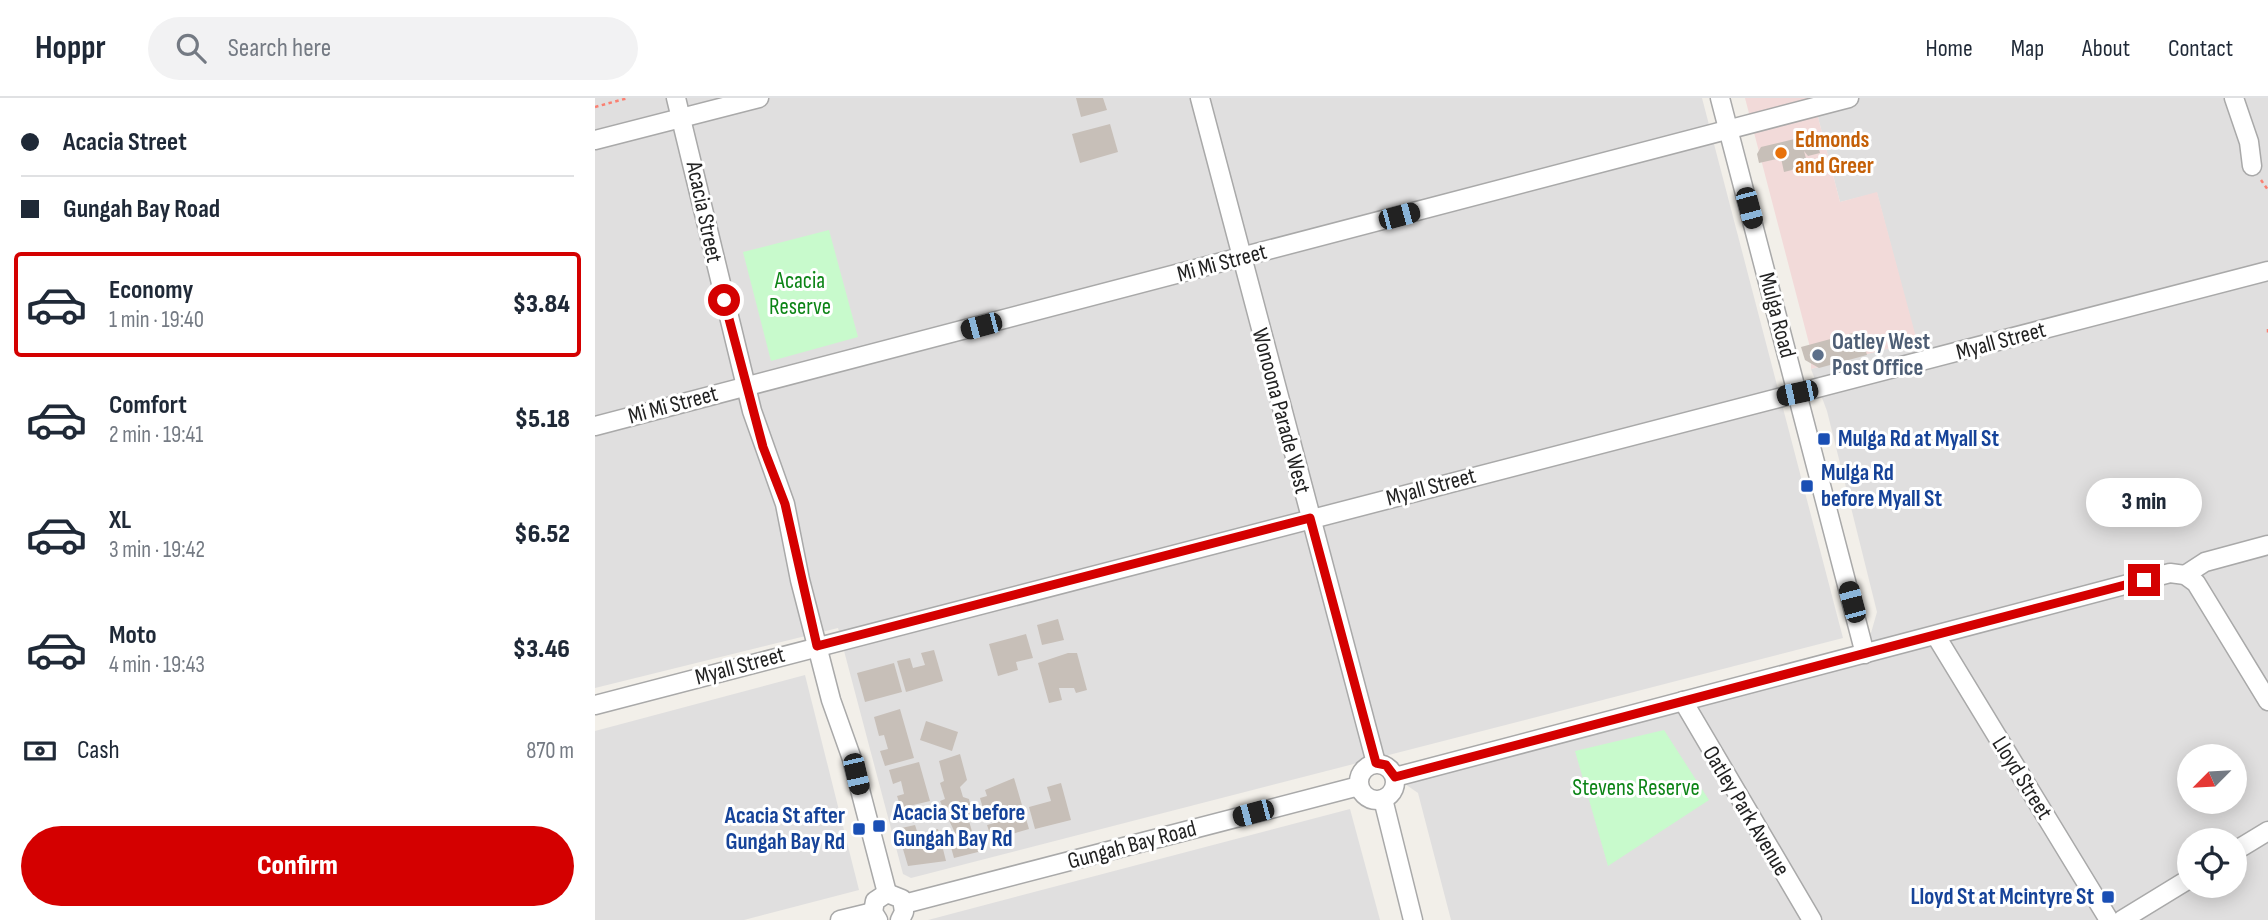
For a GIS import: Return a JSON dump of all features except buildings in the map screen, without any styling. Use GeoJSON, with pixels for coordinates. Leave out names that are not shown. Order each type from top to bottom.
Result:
{"type":"FeatureCollection","features":[{"type":"Feature","properties":{"kind":"street","name":"Acacia Street"},"geometry":{"type":"LineString","coordinates":[[676,98],[746,387],[763,447],[785,504],[817,646],[835,714],[852,759],[887,893]]}},
{"type":"Feature","properties":{"kind":"street"},"geometry":{"type":"LineString","coordinates":[[595,141],[759,98]]}},
{"type":"Feature","properties":{"kind":"street","name":"Wonoona Parade West"},"geometry":{"type":"LineString","coordinates":[[1200,98],[1376,763]]}},
{"type":"Feature","properties":{"kind":"street","name":"Mulga Road"},"geometry":{"type":"LineString","coordinates":[[1720,98],[1865,654]]}},
{"type":"Feature","properties":{"kind":"street","name":"Mi Mi Street"},"geometry":{"type":"LineString","coordinates":[[595,426],[1849,98]]}},
{"type":"Feature","properties":{"kind":"street"},"geometry":{"type":"LineString","coordinates":[[2234,98],[2249,142],[2252,166]]}},
{"type":"Feature","properties":{"kind":"street","name":"Myall Street"},"geometry":{"type":"LineString","coordinates":[[595,705],[2268,271]]}},
{"type":"Feature","properties":{"kind":"street"},"geometry":{"type":"LineString","coordinates":[[2185,575],[2205,562],[2268,545]]}},
{"type":"Feature","properties":{"kind":"street"},"geometry":{"type":"LineString","coordinates":[[1395,777],[2170,573],[2185,575],[2196,583],[2268,701]]}},
{"type":"Feature","properties":{"kind":"street","name":"Lloyd Street"},"geometry":{"type":"LineString","coordinates":[[1935,636],[2109,920]]}},
{"type":"Feature","properties":{"kind":"street","name":"Oatley Park Avenue"},"geometry":{"type":"LineString","coordinates":[[1682,701],[1812,920]]}},
{"type":"Feature","properties":{"kind":"street"},"geometry":{"type":"LineString","coordinates":[[1376,763],[1386,765],[1395,777],[1392,793],[1383,799],[1371,799],[1359,786],[1362,771],[1376,763]]}},
{"type":"Feature","properties":{"kind":"street","name":"Gungah Bay Road"},"geometry":{"type":"LineString","coordinates":[[902,912],[1359,786]]}},
{"type":"Feature","properties":{"kind":"street"},"geometry":{"type":"LineString","coordinates":[[1383,799],[1413,920]]}},
{"type":"Feature","properties":{"kind":"street"},"geometry":{"type":"LineString","coordinates":[[2247,844],[2268,831]]}},
{"type":"Feature","properties":{"kind":"street"},"geometry":{"type":"LineString","coordinates":[[2122,920],[2177,886]]}},
{"type":"Feature","properties":{"kind":"street"},"geometry":{"type":"LineString","coordinates":[[840,920],[876,916],[875,901],[887,893],[898,895],[902,912]]}},
{"type":"Feature","properties":{"kind":"path"},"geometry":{"type":"LineString","coordinates":[[595,107],[628,98]]}},
{"type":"Feature","properties":{"kind":"path"},"geometry":{"type":"LineString","coordinates":[[2268,329],[2268,335]]}},
{"type":"Feature","properties":{"kind":"shaded area"},"geometry":{"type":"Polygon","coordinates":[[[595,98],[1702,98],[1843,638],[911,878],[903,874],[838,628],[595,688],[595,98]]]}},
{"type":"Feature","properties":{"kind":"shaded area"},"geometry":{"type":"Polygon","coordinates":[[[1745,98],[1813,98],[1840,202],[1877,192],[1917,341],[1811,369],[1811,351],[1745,98]]]}},
{"type":"Feature","properties":{"kind":"shaded area"},"geometry":{"type":"Polygon","coordinates":[[[1813,98],[2268,98],[2268,920],[1451,920],[1418,793],[1395,777],[1865,654],[1877,612],[1827,411],[1811,369],[1916,341],[1877,193],[1840,202],[1813,98]]]}},
{"type":"Feature","properties":{"kind":"shaded area"},"geometry":{"type":"Polygon","coordinates":[[[805,675],[859,890],[744,920],[595,920],[595,731],[805,675]]]}},
{"type":"Feature","properties":{"kind":"shaded area"},"geometry":{"type":"Polygon","coordinates":[[[1350,809],[1380,920],[928,920],[1350,809]]]}},
{"type":"Feature","properties":{"kind":"green space","name":"Acacia Reserve"},"geometry":{"type":"Polygon","coordinates":[[[829,230],[858,337],[771,361],[743,252],[829,230]]]}},
{"type":"Feature","properties":{"kind":"green space","name":"Stevens Reserve"},"geometry":{"type":"Polygon","coordinates":[[[1664,730],[1709,800],[1608,866],[1575,751],[1664,730]]]}},
{"type":"Feature","properties":{"kind":"place","name":"Edmonds and Greer"},"geometry":{"type":"Point","coordinates":[1781,153]}},
{"type":"Feature","properties":{"kind":"place","name":"Oatley West Post Office"},"geometry":{"type":"Point","coordinates":[1818,355]}},
{"type":"Feature","properties":{"kind":"place","name":"Mulga Rd at Myall St"},"geometry":{"type":"Point","coordinates":[1824,439]}},
{"type":"Feature","properties":{"kind":"place","name":"Mulga Rd before Myall St"},"geometry":{"type":"Point","coordinates":[1807,486]}},
{"type":"Feature","properties":{"kind":"place","name":"Acacia St before Gungah Bay Rd"},"geometry":{"type":"Point","coordinates":[879,826]}},
{"type":"Feature","properties":{"kind":"place","name":"Acacia St after Gungah Bay Rd"},"geometry":{"type":"Point","coordinates":[859,829]}},
{"type":"Feature","properties":{"kind":"place","name":"Lloyd St at Mcintyre St"},"geometry":{"type":"Point","coordinates":[2108,897]}},
{"type":"Feature","properties":{"kind":"route"},"geometry":{"type":"LineString","coordinates":[[724,300],[763,447],[785,504],[817,646],[1310,518],[1376,763],[1386,765],[1395,777],[2144,580]]}}]}
